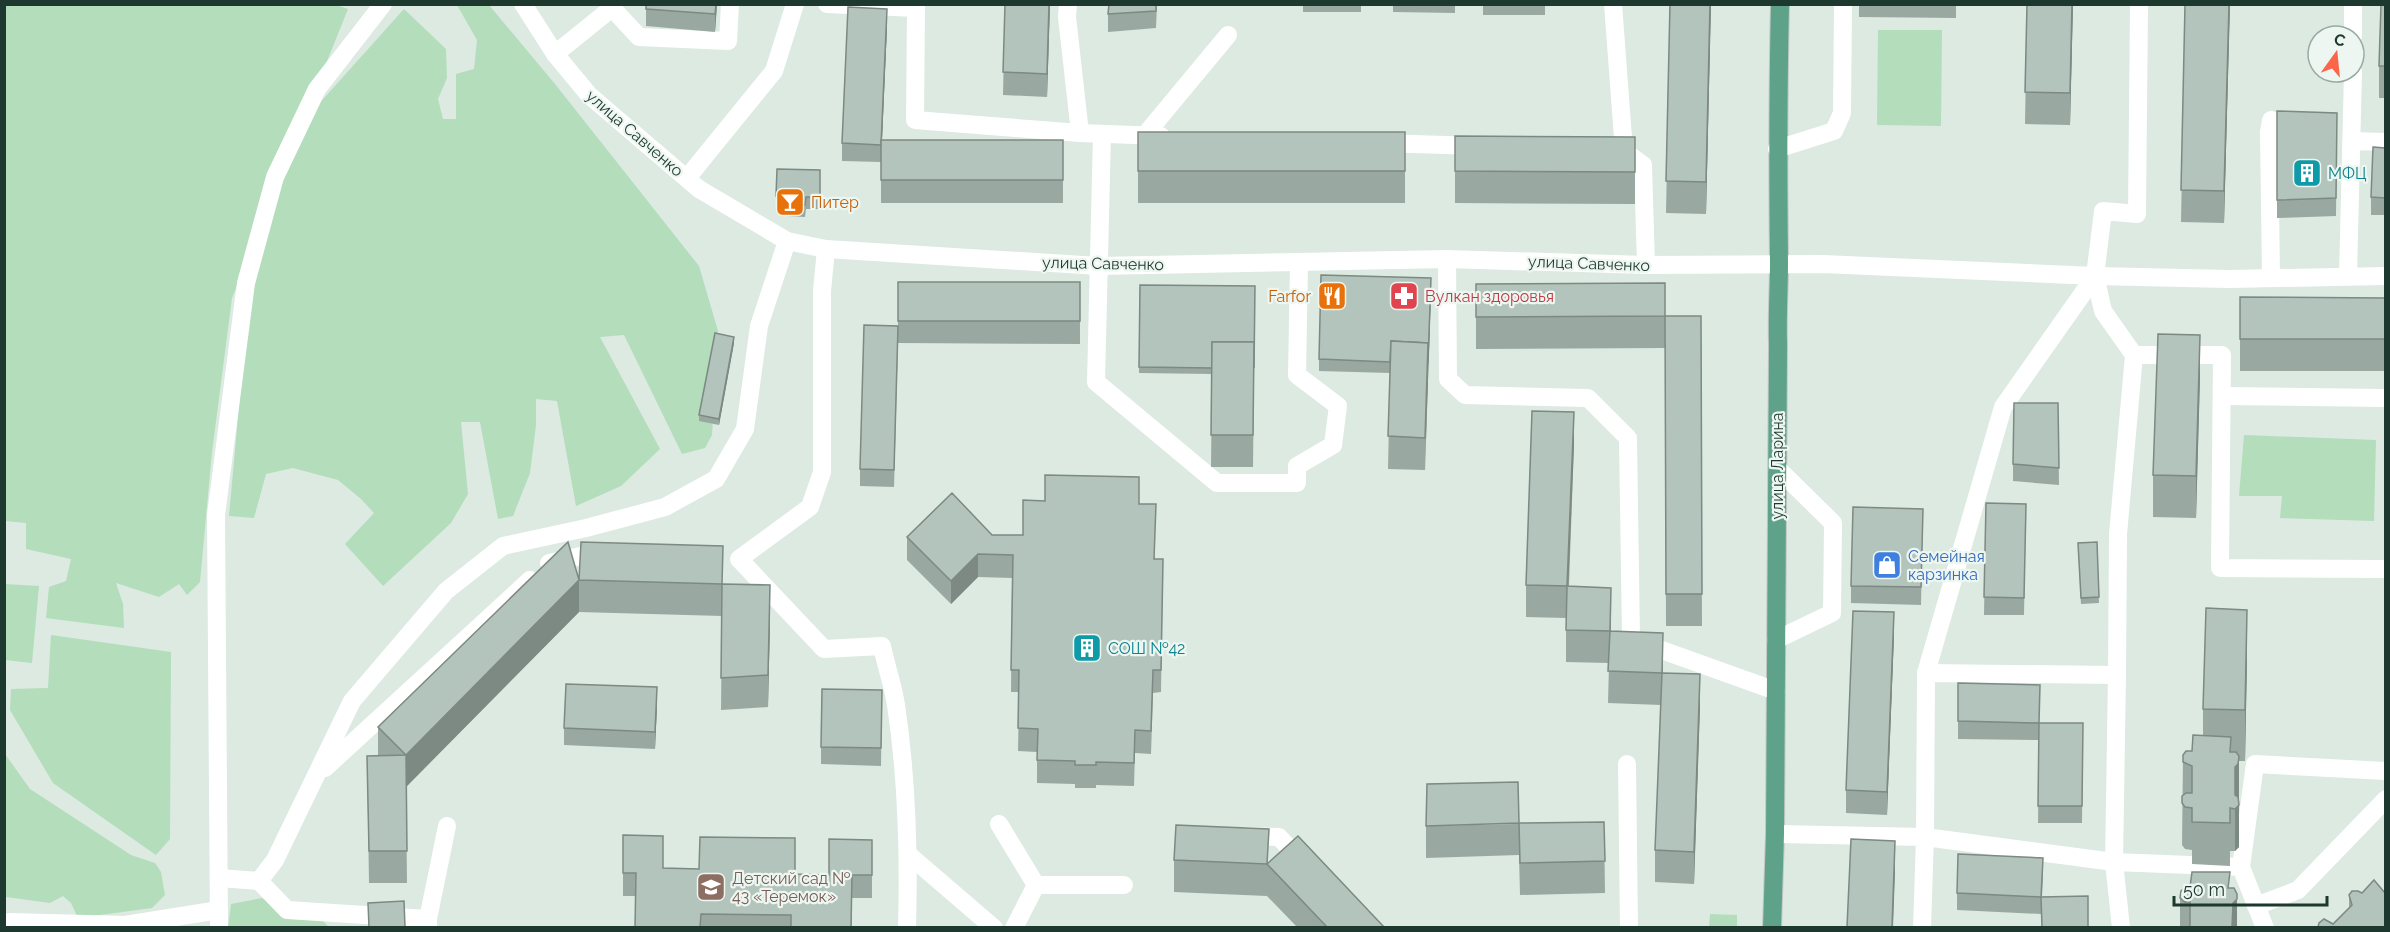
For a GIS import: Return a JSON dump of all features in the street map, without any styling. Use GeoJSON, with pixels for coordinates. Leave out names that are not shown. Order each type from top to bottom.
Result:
{"type":"FeatureCollection","features":[{"type":"Feature","properties":{"kind":"main road","name":"улица Ларина"},"geometry":{"type":"LineString","coordinates":[[1772,927],[1775,834],[1779,4]]}},
{"type":"Feature","properties":{"kind":"street"},"geometry":{"type":"LineString","coordinates":[[10,922],[125,926],[219,919],[216,515],[246,283],[274,177],[317,89],[383,4]]}},
{"type":"Feature","properties":{"kind":"street","name":"улица Савченко"},"geometry":{"type":"LineString","coordinates":[[523,4],[555,54],[589,95],[699,189],[787,241],[826,249],[1099,266],[1447,259],[1646,265],[1823,264],[2095,276],[2385,276]]}},
{"type":"Feature","properties":{"kind":"street"},"geometry":{"type":"LineString","coordinates":[[555,54],[610,6],[639,38],[728,41],[730,4]]}},
{"type":"Feature","properties":{"kind":"street"},"geometry":{"type":"LineString","coordinates":[[687,178],[774,71],[795,4]]}},
{"type":"Feature","properties":{"kind":"street"},"geometry":{"type":"LineString","coordinates":[[827,4],[916,6],[915,120],[1080,133],[1181,136]]}},
{"type":"Feature","properties":{"kind":"street"},"geometry":{"type":"LineString","coordinates":[[1068,4],[1067,17],[1080,133]]}},
{"type":"Feature","properties":{"kind":"street"},"geometry":{"type":"LineString","coordinates":[[1613,4],[1624,151]]}},
{"type":"Feature","properties":{"kind":"street"},"geometry":{"type":"LineString","coordinates":[[1777,149],[1834,131],[1842,113],[1843,4]]}},
{"type":"Feature","properties":{"kind":"street"},"geometry":{"type":"LineString","coordinates":[[2121,927],[2114,862],[2118,534],[2134,354],[2103,311],[2095,276],[2103,211],[2137,214],[2139,4]]}},
{"type":"Feature","properties":{"kind":"street"},"geometry":{"type":"LineString","coordinates":[[2353,4],[2353,24]]}},
{"type":"Feature","properties":{"kind":"street"},"geometry":{"type":"LineString","coordinates":[[1145,135],[1228,35]]}},
{"type":"Feature","properties":{"kind":"street"},"geometry":{"type":"LineString","coordinates":[[2348,276],[2353,84]]}},
{"type":"Feature","properties":{"kind":"street"},"geometry":{"type":"LineString","coordinates":[[2271,120],[2269,132],[2271,277]]}},
{"type":"Feature","properties":{"kind":"street"},"geometry":{"type":"LineString","coordinates":[[1102,134],[1096,382],[1217,483],[1297,483],[1297,466],[1334,445],[1338,406],[1298,375],[1299,262]]}},
{"type":"Feature","properties":{"kind":"street"},"geometry":{"type":"LineString","coordinates":[[2352,141],[2385,142]]}},
{"type":"Feature","properties":{"kind":"street"},"geometry":{"type":"LineString","coordinates":[[1360,142],[1492,147]]}},
{"type":"Feature","properties":{"kind":"street"},"geometry":{"type":"LineString","coordinates":[[1600,150],[1624,151],[1643,165],[1646,265]]}},
{"type":"Feature","properties":{"kind":"street"},"geometry":{"type":"LineString","coordinates":[[259,881],[275,860],[352,701],[446,591],[503,546],[586,528],[665,507],[716,479],[745,429],[759,326],[787,241]]}},
{"type":"Feature","properties":{"kind":"street"},"geometry":{"type":"LineString","coordinates":[[826,249],[822,291],[822,472],[810,507],[733,559],[824,649],[882,646],[896,704],[909,855],[907,927]]}},
{"type":"Feature","properties":{"kind":"street"},"geometry":{"type":"LineString","coordinates":[[1447,259],[1448,379],[1465,395],[1588,398],[1628,438],[1631,639],[1776,691]]}},
{"type":"Feature","properties":{"kind":"street"},"geometry":{"type":"LineString","coordinates":[[1922,927],[1926,673],[2003,407],[2095,276]]}},
{"type":"Feature","properties":{"kind":"street"},"geometry":{"type":"LineString","coordinates":[[2134,354],[2222,355],[2220,568],[2385,569]]}},
{"type":"Feature","properties":{"kind":"street"},"geometry":{"type":"LineString","coordinates":[[2222,396],[2385,398]]}},
{"type":"Feature","properties":{"kind":"street"},"geometry":{"type":"LineString","coordinates":[[1776,640],[1832,613],[1833,535],[1833,524],[1777,468]]}},
{"type":"Feature","properties":{"kind":"street"},"geometry":{"type":"LineString","coordinates":[[317,776],[586,528]]}},
{"type":"Feature","properties":{"kind":"street"},"geometry":{"type":"LineString","coordinates":[[549,563],[585,555],[620,556]]}},
{"type":"Feature","properties":{"kind":"street"},"geometry":{"type":"LineString","coordinates":[[1926,673],[2117,675]]}},
{"type":"Feature","properties":{"kind":"street"},"geometry":{"type":"LineString","coordinates":[[1627,764],[1629,927]]}},
{"type":"Feature","properties":{"kind":"street"},"geometry":{"type":"LineString","coordinates":[[2265,927],[2241,867],[2255,764],[2385,771]]}},
{"type":"Feature","properties":{"kind":"street"},"geometry":{"type":"LineString","coordinates":[[2256,906],[2298,890],[2385,799]]}},
{"type":"Feature","properties":{"kind":"street"},"geometry":{"type":"LineString","coordinates":[[999,824],[1036,885]]}},
{"type":"Feature","properties":{"kind":"street"},"geometry":{"type":"LineString","coordinates":[[219,878],[259,881],[287,910],[428,923],[447,825]]}},
{"type":"Feature","properties":{"kind":"street"},"geometry":{"type":"LineString","coordinates":[[1775,834],[1924,837],[2114,862],[2241,867]]}},
{"type":"Feature","properties":{"kind":"street"},"geometry":{"type":"LineString","coordinates":[[1225,836],[1279,837],[1318,879]]}},
{"type":"Feature","properties":{"kind":"street"},"geometry":{"type":"LineString","coordinates":[[909,855],[994,927]]}},
{"type":"Feature","properties":{"kind":"street"},"geometry":{"type":"LineString","coordinates":[[1036,885],[1124,885]]}},
{"type":"Feature","properties":{"kind":"street"},"geometry":{"type":"LineString","coordinates":[[1014,927],[1036,885]]}},
{"type":"Feature","properties":{"kind":"green space"},"geometry":{"type":"Polygon","coordinates":[[[332,4],[348,9],[284,168],[316,107],[404,9],[446,49],[447,78],[438,99],[443,119],[456,119],[456,74],[474,69],[477,40],[457,5],[489,5],[555,84],[699,266],[718,331],[712,435],[705,448],[682,454],[624,335],[600,337],[660,449],[621,486],[576,506],[557,401],[536,399],[536,425],[530,473],[513,516],[498,519],[480,422],[461,422],[468,494],[451,523],[383,586],[345,544],[374,513],[338,480],[293,468],[266,474],[254,518],[229,516],[248,308],[275,192],[232,298],[212,452],[200,582],[187,595],[179,584],[159,597],[116,583],[123,604],[124,628],[46,618],[49,587],[66,581],[71,559],[26,549],[26,523],[5,521],[4,5],[332,4]]]}},
{"type":"Feature","properties":{"kind":"green space"},"geometry":{"type":"Polygon","coordinates":[[[1878,30],[1942,30],[1941,126],[1877,125],[1878,30]]]}},
{"type":"Feature","properties":{"kind":"green space"},"geometry":{"type":"Polygon","coordinates":[[[2244,435],[2376,440],[2374,521],[2280,518],[2282,496],[2239,496],[2244,435]]]}},
{"type":"Feature","properties":{"kind":"green space"},"geometry":{"type":"Polygon","coordinates":[[[4,584],[39,586],[32,663],[5,660],[4,584]]]}},
{"type":"Feature","properties":{"kind":"green space"},"geometry":{"type":"Polygon","coordinates":[[[51,635],[171,652],[170,839],[156,855],[53,783],[10,710],[11,689],[48,688],[51,635]]]}},
{"type":"Feature","properties":{"kind":"green space"},"geometry":{"type":"Polygon","coordinates":[[[5,754],[30,789],[131,855],[155,863],[161,872],[165,895],[152,908],[78,918],[71,903],[63,896],[50,903],[6,897],[5,903],[5,754]]]}},
{"type":"Feature","properties":{"kind":"green space"},"geometry":{"type":"Polygon","coordinates":[[[262,898],[318,916],[329,927],[228,928],[231,904],[262,898]]]}},
{"type":"Feature","properties":{"kind":"green space"},"geometry":{"type":"Polygon","coordinates":[[[1710,914],[1737,915],[1737,927],[1709,927],[1710,914]]]}},
{"type":"Feature","properties":{"kind":"building"},"geometry":{"type":"Polygon","coordinates":[[[646,4],[716,4],[715,14],[646,9],[646,4]]]}},
{"type":"Feature","properties":{"kind":"building"},"geometry":{"type":"Polygon","coordinates":[[[1005,4],[1049,4],[1047,74],[1003,72],[1005,4]]]}},
{"type":"Feature","properties":{"kind":"building"},"geometry":{"type":"Polygon","coordinates":[[[1109,4],[1156,4],[1156,11],[1108,14],[1109,4]]]}},
{"type":"Feature","properties":{"kind":"building"},"geometry":{"type":"Polygon","coordinates":[[[1670,4],[1710,4],[1706,182],[1666,181],[1670,4]]]}},
{"type":"Feature","properties":{"kind":"building"},"geometry":{"type":"Polygon","coordinates":[[[2027,4],[2072,4],[2070,93],[2025,92],[2027,4]]]}},
{"type":"Feature","properties":{"kind":"building"},"geometry":{"type":"Polygon","coordinates":[[[2185,4],[2229,4],[2224,191],[2181,190],[2185,4]]]}},
{"type":"Feature","properties":{"kind":"building"},"geometry":{"type":"Polygon","coordinates":[[[2381,4],[2385,4],[2385,66],[2379,66],[2381,4]]]}},
{"type":"Feature","properties":{"kind":"building"},"geometry":{"type":"Polygon","coordinates":[[[848,7],[887,9],[881,145],[842,143],[848,7]]]}},
{"type":"Feature","properties":{"kind":"building","name":"МФЦ"},"geometry":{"type":"Polygon","coordinates":[[[2277,111],[2337,113],[2336,198],[2277,200],[2277,111]]]}},
{"type":"Feature","properties":{"kind":"building"},"geometry":{"type":"Polygon","coordinates":[[[1138,132],[1405,132],[1405,171],[1138,171],[1138,132]]]}},
{"type":"Feature","properties":{"kind":"building"},"geometry":{"type":"Polygon","coordinates":[[[1455,136],[1635,137],[1635,172],[1455,171],[1455,136]]]}},
{"type":"Feature","properties":{"kind":"building"},"geometry":{"type":"Polygon","coordinates":[[[881,140],[1063,140],[1063,180],[881,180],[881,140]]]}},
{"type":"Feature","properties":{"kind":"building"},"geometry":{"type":"Polygon","coordinates":[[[2373,147],[2385,148],[2385,198],[2371,197],[2373,147]]]}},
{"type":"Feature","properties":{"kind":"building"},"geometry":{"type":"Polygon","coordinates":[[[777,169],[820,170],[820,197],[806,197],[805,205],[786,204],[787,197],[776,196],[777,169]]]}},
{"type":"Feature","properties":{"kind":"building"},"geometry":{"type":"Polygon","coordinates":[[[1321,275],[1431,278],[1428,362],[1428,343],[1391,341],[1390,362],[1319,359],[1321,275]]]}},
{"type":"Feature","properties":{"kind":"building"},"geometry":{"type":"Polygon","coordinates":[[[898,282],[1080,282],[1080,321],[898,321],[898,282]]]}},
{"type":"Feature","properties":{"kind":"building"},"geometry":{"type":"Polygon","coordinates":[[[1665,283],[1665,316],[1476,317],[1476,284],[1665,283]]]}},
{"type":"Feature","properties":{"kind":"building"},"geometry":{"type":"Polygon","coordinates":[[[1140,285],[1255,286],[1254,368],[1254,342],[1212,342],[1212,368],[1139,367],[1140,285]]]}},
{"type":"Feature","properties":{"kind":"building"},"geometry":{"type":"Polygon","coordinates":[[[2240,297],[2385,298],[2385,339],[2240,339],[2240,297]]]}},
{"type":"Feature","properties":{"kind":"building"},"geometry":{"type":"Polygon","coordinates":[[[1665,316],[1701,316],[1702,594],[1666,594],[1665,316]]]}},
{"type":"Feature","properties":{"kind":"building"},"geometry":{"type":"Polygon","coordinates":[[[864,325],[898,326],[894,470],[860,469],[864,325]]]}},
{"type":"Feature","properties":{"kind":"building"},"geometry":{"type":"Polygon","coordinates":[[[715,333],[734,337],[719,419],[699,415],[715,333]]]}},
{"type":"Feature","properties":{"kind":"building"},"geometry":{"type":"Polygon","coordinates":[[[2158,334],[2200,335],[2196,476],[2153,475],[2158,334]]]}},
{"type":"Feature","properties":{"kind":"building"},"geometry":{"type":"Polygon","coordinates":[[[1391,341],[1428,343],[1425,438],[1388,436],[1391,341]]]}},
{"type":"Feature","properties":{"kind":"building"},"geometry":{"type":"Polygon","coordinates":[[[1212,342],[1254,342],[1253,435],[1211,435],[1212,342]]]}},
{"type":"Feature","properties":{"kind":"building"},"geometry":{"type":"Polygon","coordinates":[[[2014,403],[2058,403],[2059,468],[2013,464],[2014,403]]]}},
{"type":"Feature","properties":{"kind":"building"},"geometry":{"type":"Polygon","coordinates":[[[1532,411],[1574,412],[1567,586],[1526,585],[1532,411]]]}},
{"type":"Feature","properties":{"kind":"building","name":"СОШ №42"},"geometry":{"type":"Polygon","coordinates":[[[1045,475],[1139,477],[1139,504],[1156,504],[1154,559],[1163,559],[1161,670],[1153,670],[1151,731],[1135,730],[1134,763],[1096,762],[1096,765],[1075,765],[1075,761],[1037,760],[1038,729],[1018,728],[1019,670],[1011,670],[1013,555],[978,554],[951,581],[907,537],[952,493],[992,535],[1023,535],[1023,500],[1045,501],[1045,475]]]}},
{"type":"Feature","properties":{"kind":"building"},"geometry":{"type":"Polygon","coordinates":[[[1986,503],[2026,504],[2024,598],[1984,597],[1986,503]]]}},
{"type":"Feature","properties":{"kind":"building","name":"Семейная карзинка"},"geometry":{"type":"Polygon","coordinates":[[[1853,507],[1923,509],[1921,587],[1851,586],[1853,507]]]}},
{"type":"Feature","properties":{"kind":"building"},"geometry":{"type":"Polygon","coordinates":[[[568,542],[579,580],[406,755],[378,727],[568,542]]]}},
{"type":"Feature","properties":{"kind":"building"},"geometry":{"type":"Polygon","coordinates":[[[581,542],[723,546],[722,584],[579,580],[581,542]]]}},
{"type":"Feature","properties":{"kind":"building"},"geometry":{"type":"Polygon","coordinates":[[[2097,542],[2099,597],[2081,598],[2078,543],[2097,542]]]}},
{"type":"Feature","properties":{"kind":"building"},"geometry":{"type":"Polygon","coordinates":[[[722,584],[770,585],[768,675],[721,678],[722,584]]]}},
{"type":"Feature","properties":{"kind":"building"},"geometry":{"type":"Polygon","coordinates":[[[1567,586],[1611,588],[1610,631],[1566,630],[1567,586]]]}},
{"type":"Feature","properties":{"kind":"building"},"geometry":{"type":"Polygon","coordinates":[[[2206,608],[2247,610],[2245,710],[2203,709],[2206,608]]]}},
{"type":"Feature","properties":{"kind":"building"},"geometry":{"type":"Polygon","coordinates":[[[1853,611],[1894,612],[1887,792],[1846,790],[1853,611]]]}},
{"type":"Feature","properties":{"kind":"building"},"geometry":{"type":"Polygon","coordinates":[[[1610,631],[1663,633],[1662,673],[1608,671],[1610,631]]]}},
{"type":"Feature","properties":{"kind":"building"},"geometry":{"type":"Polygon","coordinates":[[[1662,673],[1700,674],[1694,852],[1655,850],[1662,673]]]}},
{"type":"Feature","properties":{"kind":"building"},"geometry":{"type":"Polygon","coordinates":[[[1958,683],[2040,685],[2039,723],[1958,721],[1958,683]]]}},
{"type":"Feature","properties":{"kind":"building"},"geometry":{"type":"Polygon","coordinates":[[[566,684],[657,687],[655,732],[564,728],[566,684]]]}},
{"type":"Feature","properties":{"kind":"building"},"geometry":{"type":"Polygon","coordinates":[[[822,689],[882,690],[881,748],[821,747],[822,689]]]}},
{"type":"Feature","properties":{"kind":"building"},"geometry":{"type":"Polygon","coordinates":[[[2039,723],[2083,723],[2082,806],[2038,806],[2039,723]]]}},
{"type":"Feature","properties":{"kind":"building"},"geometry":{"type":"Polygon","coordinates":[[[2193,735],[2231,737],[2230,752],[2236,752],[2239,756],[2235,767],[2235,795],[2238,797],[2239,805],[2235,809],[2230,808],[2230,823],[2192,822],[2192,808],[2185,807],[2182,803],[2182,796],[2192,793],[2192,766],[2183,762],[2183,755],[2186,751],[2192,751],[2193,735]]]}},
{"type":"Feature","properties":{"kind":"building"},"geometry":{"type":"Polygon","coordinates":[[[406,755],[407,851],[369,851],[367,756],[406,755]]]}},
{"type":"Feature","properties":{"kind":"building"},"geometry":{"type":"Polygon","coordinates":[[[1518,782],[1519,823],[1426,826],[1427,784],[1518,782]]]}},
{"type":"Feature","properties":{"kind":"building"},"geometry":{"type":"Polygon","coordinates":[[[1604,822],[1605,861],[1520,863],[1519,823],[1604,822]]]}},
{"type":"Feature","properties":{"kind":"building"},"geometry":{"type":"Polygon","coordinates":[[[1176,825],[1269,829],[1267,864],[1174,860],[1176,825]]]}},
{"type":"Feature","properties":{"kind":"building"},"geometry":{"type":"Polygon","coordinates":[[[623,835],[663,836],[663,868],[699,869],[700,837],[795,838],[795,874],[829,875],[829,839],[872,840],[872,875],[852,875],[851,927],[791,927],[791,915],[701,914],[700,927],[635,927],[636,873],[623,873],[623,835]]]}},
{"type":"Feature","properties":{"kind":"building"},"geometry":{"type":"Polygon","coordinates":[[[1298,836],[1384,927],[1327,927],[1267,864],[1298,836]]]}},
{"type":"Feature","properties":{"kind":"building"},"geometry":{"type":"Polygon","coordinates":[[[1851,839],[1895,841],[1892,927],[1847,927],[1851,839]]]}},
{"type":"Feature","properties":{"kind":"building"},"geometry":{"type":"Polygon","coordinates":[[[1958,854],[2043,858],[2041,897],[1957,893],[1958,854]]]}},
{"type":"Feature","properties":{"kind":"building"},"geometry":{"type":"Polygon","coordinates":[[[2192,872],[2230,872],[2228,888],[2234,888],[2237,894],[2237,899],[2233,903],[2232,927],[2190,927],[2190,902],[2185,902],[2180,898],[2181,891],[2190,887],[2192,872]]]}},
{"type":"Feature","properties":{"kind":"building"},"geometry":{"type":"Polygon","coordinates":[[[2374,880],[2385,893],[2385,927],[2318,927],[2324,919],[2333,924],[2352,905],[2349,895],[2352,891],[2362,893],[2374,880]]]}},
{"type":"Feature","properties":{"kind":"building"},"geometry":{"type":"Polygon","coordinates":[[[2088,896],[2088,927],[2042,927],[2041,897],[2088,896]]]}},
{"type":"Feature","properties":{"kind":"building"},"geometry":{"type":"Polygon","coordinates":[[[404,901],[405,927],[369,927],[368,903],[404,901]]]}},
{"type":"Feature","properties":{"kind":"place","name":"МФЦ"},"geometry":{"type":"Point","coordinates":[2307,173]}},
{"type":"Feature","properties":{"kind":"place","name":"Питер"},"geometry":{"type":"Point","coordinates":[790,202]}},
{"type":"Feature","properties":{"kind":"place","name":"Farfor"},"geometry":{"type":"Point","coordinates":[1332,296]}},
{"type":"Feature","properties":{"kind":"place","name":"Вулкан здоровья"},"geometry":{"type":"Point","coordinates":[1404,296]}},
{"type":"Feature","properties":{"kind":"place","name":"Семейная карзинка"},"geometry":{"type":"Point","coordinates":[1887,565]}},
{"type":"Feature","properties":{"kind":"place","name":"СОШ №42"},"geometry":{"type":"Point","coordinates":[1087,648]}},
{"type":"Feature","properties":{"kind":"place","name":"Детский сад № 43 «Теремок»"},"geometry":{"type":"Point","coordinates":[711,887]}}]}
